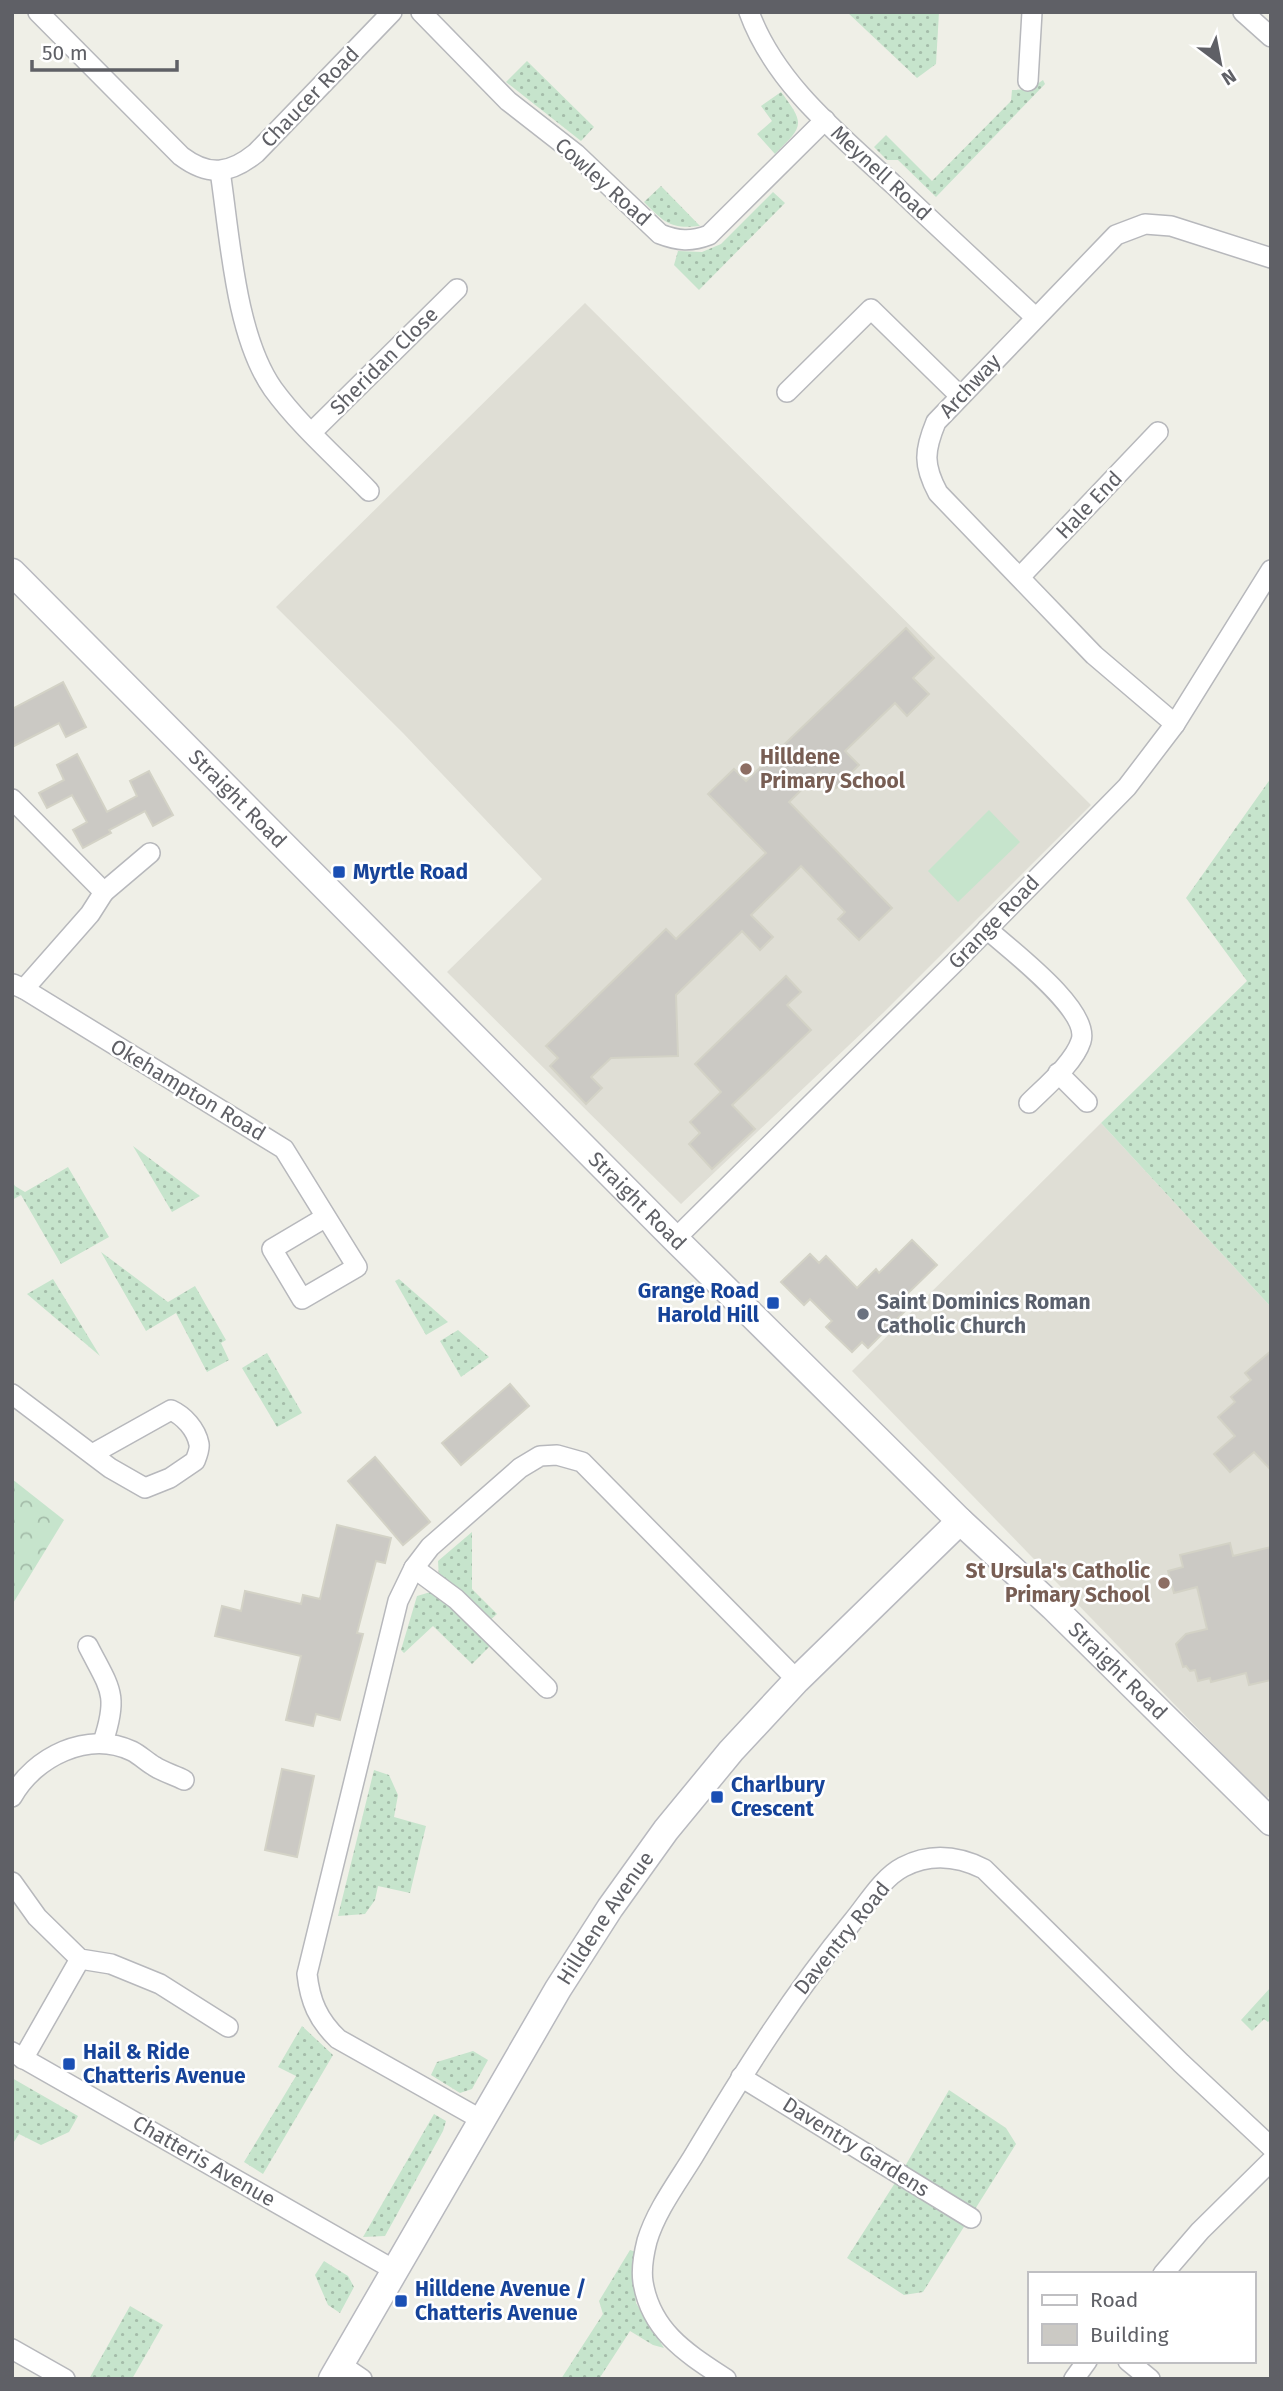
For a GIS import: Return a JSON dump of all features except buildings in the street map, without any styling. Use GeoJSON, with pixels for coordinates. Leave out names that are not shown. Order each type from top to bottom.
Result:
{"type":"FeatureCollection","features":[{"type":"Feature","properties":{"kind":"street"},"geometry":{"type":"LineString","coordinates":[[38,12],[181,156],[204,169],[220,171]]}},
{"type":"Feature","properties":{"kind":"street","name":"Chaucer Road"},"geometry":{"type":"LineString","coordinates":[[220,171],[240,166],[256,153],[392,12]]}},
{"type":"Feature","properties":{"kind":"street","name":"Cowley Road"},"geometry":{"type":"LineString","coordinates":[[421,12],[508,101],[576,154],[660,234],[674,240],[698,239],[709,235],[825,120]]}},
{"type":"Feature","properties":{"kind":"street","name":"Meynell Road"},"geometry":{"type":"LineString","coordinates":[[749,12],[755,28],[782,74],[825,120],[1035,317]]}},
{"type":"Feature","properties":{"kind":"street"},"geometry":{"type":"LineString","coordinates":[[1028,81],[1032,12]]}},
{"type":"Feature","properties":{"kind":"street"},"geometry":{"type":"LineString","coordinates":[[1243,12],[1271,37]]}},
{"type":"Feature","properties":{"kind":"street","name":"Sheridan Close"},"geometry":{"type":"LineString","coordinates":[[220,171],[243,322],[258,360],[272,387],[369,491]]}},
{"type":"Feature","properties":{"kind":"street","name":"Archway"},"geometry":{"type":"LineString","coordinates":[[1175,724],[1094,655],[938,493],[928,473],[927,449],[936,422],[1116,235],[1145,224],[1171,226],[1271,258]]}},
{"type":"Feature","properties":{"kind":"street","name":"Sheridan Close"},"geometry":{"type":"LineString","coordinates":[[312,432],[457,289]]}},
{"type":"Feature","properties":{"kind":"street"},"geometry":{"type":"LineString","coordinates":[[787,392],[871,309],[960,396]]}},
{"type":"Feature","properties":{"kind":"street","name":"Hale End"},"geometry":{"type":"LineString","coordinates":[[1020,577],[1158,432]]}},
{"type":"Feature","properties":{"kind":"street","name":"Grange Road"},"geometry":{"type":"LineString","coordinates":[[675,1239],[1127,787],[1175,724],[1271,570]]}},
{"type":"Feature","properties":{"kind":"street","name":"Straight Road"},"geometry":{"type":"LineString","coordinates":[[12,572],[675,1239],[960,1521],[1053,1607],[1271,1822]]}},
{"type":"Feature","properties":{"kind":"street"},"geometry":{"type":"LineString","coordinates":[[12,799],[104,892]]}},
{"type":"Feature","properties":{"kind":"street"},"geometry":{"type":"LineString","coordinates":[[18,986],[90,914],[104,892],[150,853]]}},
{"type":"Feature","properties":{"kind":"street"},"geometry":{"type":"LineString","coordinates":[[987,929],[1066,1000],[1079,1020],[1082,1039],[1073,1056],[1029,1103]]}},
{"type":"Feature","properties":{"kind":"street","name":"Okehampton Road"},"geometry":{"type":"LineString","coordinates":[[18,986],[285,1149],[357,1267],[302,1299],[272,1249],[326,1217]]}},
{"type":"Feature","properties":{"kind":"street"},"geometry":{"type":"LineString","coordinates":[[1058,1073],[1087,1102]]}},
{"type":"Feature","properties":{"kind":"street"},"geometry":{"type":"LineString","coordinates":[[12,1394],[94,1453],[110,1468],[145,1489],[170,1478],[195,1461],[199,1446],[189,1423],[179,1413],[171,1410],[94,1453]]}},
{"type":"Feature","properties":{"kind":"street"},"geometry":{"type":"LineString","coordinates":[[482,2120],[338,2039],[325,2027],[316,2013],[308,1983],[307,1974],[398,1601],[414,1568],[430,1547],[520,1468],[540,1456],[571,1457],[582,1462],[797,1680]]}},
{"type":"Feature","properties":{"kind":"street","name":"Hilldene Avenue"},"geometry":{"type":"LineString","coordinates":[[336,2372],[558,1989],[610,1908],[666,1830],[731,1751],[797,1680],[960,1521]]}},
{"type":"Feature","properties":{"kind":"street"},"geometry":{"type":"LineString","coordinates":[[414,1568],[456,1598],[547,1688]]}},
{"type":"Feature","properties":{"kind":"street"},"geometry":{"type":"LineString","coordinates":[[88,1646],[110,1689],[113,1703],[103,1742]]}},
{"type":"Feature","properties":{"kind":"street"},"geometry":{"type":"LineString","coordinates":[[12,1797],[18,1786],[44,1760],[63,1752],[103,1742],[132,1751],[157,1769],[184,1780]]}},
{"type":"Feature","properties":{"kind":"street","name":"Daventry Road"},"geometry":{"type":"LineString","coordinates":[[726,2379],[665,2334],[650,2307],[643,2282],[648,2240],[657,2217],[781,2015],[824,1956],[888,1878],[903,1867],[918,1861],[943,1857],[965,1860],[984,1869],[1181,2063],[1271,2147]]}},
{"type":"Feature","properties":{"kind":"street"},"geometry":{"type":"LineString","coordinates":[[12,1882],[37,1917],[80,1959],[111,1964],[160,1984],[228,2027]]}},
{"type":"Feature","properties":{"kind":"street"},"geometry":{"type":"LineString","coordinates":[[18,2056],[80,1959]]}},
{"type":"Feature","properties":{"kind":"street","name":"Chatteris Avenue"},"geometry":{"type":"LineString","coordinates":[[18,2056],[396,2271]]}},
{"type":"Feature","properties":{"kind":"street","name":"Daventry Gardens"},"geometry":{"type":"LineString","coordinates":[[741,2077],[971,2218]]}},
{"type":"Feature","properties":{"kind":"street"},"geometry":{"type":"LineString","coordinates":[[1165,2272],[1200,2231],[1271,2161]]}},
{"type":"Feature","properties":{"kind":"street"},"geometry":{"type":"LineString","coordinates":[[12,2349],[65,2379]]}},
{"type":"Feature","properties":{"kind":"street"},"geometry":{"type":"LineString","coordinates":[[1074,2379],[1086,2363]]}},
{"type":"Feature","properties":{"kind":"street"},"geometry":{"type":"LineString","coordinates":[[1130,2363],[1150,2379]]}},
{"type":"Feature","properties":{"kind":"street"},"geometry":{"type":"LineString","coordinates":[[336,2372],[362,2379]]}},
{"type":"Feature","properties":{"kind":"shaded area","name":"Hilldene Primary School"},"geometry":{"type":"Polygon","coordinates":[[[585,303],[1091,805],[884,1012],[681,1204],[447,972],[542,879],[403,733],[276,607],[585,303]]]}},
{"type":"Feature","properties":{"kind":"shaded area","name":"St Ursula's Catholic Primary School"},"geometry":{"type":"Polygon","coordinates":[[[1101,1123],[1271,1307],[1271,1795],[1266,1799],[852,1371],[1101,1123]]]}},
{"type":"Feature","properties":{"kind":"green space"},"geometry":{"type":"Polygon","coordinates":[[[847,12],[939,12],[936,64],[917,78],[847,12]]]}},
{"type":"Feature","properties":{"kind":"green space"},"geometry":{"type":"Polygon","coordinates":[[[527,61],[594,127],[581,141],[506,82],[527,61]]]}},
{"type":"Feature","properties":{"kind":"green space"},"geometry":{"type":"Polygon","coordinates":[[[1043,80],[1045,84],[936,197],[898,160],[887,160],[874,147],[886,135],[932,181],[1011,101],[1012,90],[1030,89],[1043,80]]]}},
{"type":"Feature","properties":{"kind":"green space"},"geometry":{"type":"Polygon","coordinates":[[[781,92],[795,112],[798,125],[796,131],[775,154],[757,134],[772,121],[761,106],[781,92]]]}},
{"type":"Feature","properties":{"kind":"green space"},"geometry":{"type":"Polygon","coordinates":[[[661,186],[700,226],[669,223],[644,202],[661,186]]]}},
{"type":"Feature","properties":{"kind":"green space"},"geometry":{"type":"Polygon","coordinates":[[[773,192],[785,203],[699,290],[674,265],[678,251],[702,252],[721,244],[773,192]]]}},
{"type":"Feature","properties":{"kind":"green space"},"geometry":{"type":"Polygon","coordinates":[[[1271,778],[1271,1307],[1101,1123],[1247,981],[1186,898],[1271,778]]]}},
{"type":"Feature","properties":{"kind":"green space"},"geometry":{"type":"Polygon","coordinates":[[[989,810],[1020,842],[958,902],[928,871],[989,810]]]}},
{"type":"Feature","properties":{"kind":"green space"},"geometry":{"type":"Polygon","coordinates":[[[133,1146],[200,1196],[172,1212],[133,1146]]]}},
{"type":"Feature","properties":{"kind":"green space"},"geometry":{"type":"Polygon","coordinates":[[[68,1167],[109,1237],[61,1264],[21,1195],[12,1200],[12,1181],[25,1192],[68,1167]]]}},
{"type":"Feature","properties":{"kind":"green space"},"geometry":{"type":"Polygon","coordinates":[[[101,1252],[168,1302],[195,1286],[226,1340],[221,1343],[229,1360],[207,1372],[176,1313],[146,1331],[101,1252]]]}},
{"type":"Feature","properties":{"kind":"green space"},"geometry":{"type":"Polygon","coordinates":[[[53,1279],[100,1356],[27,1294],[53,1279]]]}},
{"type":"Feature","properties":{"kind":"green space"},"geometry":{"type":"Polygon","coordinates":[[[399,1279],[448,1322],[426,1335],[395,1281],[399,1279]]]}},
{"type":"Feature","properties":{"kind":"green space"},"geometry":{"type":"Polygon","coordinates":[[[458,1330],[489,1357],[461,1377],[440,1341],[458,1330]]]}},
{"type":"Feature","properties":{"kind":"green space"},"geometry":{"type":"Polygon","coordinates":[[[267,1353],[302,1413],[277,1427],[242,1368],[267,1353]]]}},
{"type":"Feature","properties":{"kind":"green space"},"geometry":{"type":"Polygon","coordinates":[[[12,1479],[64,1520],[12,1605],[12,1479]]]}},
{"type":"Feature","properties":{"kind":"green space"},"geometry":{"type":"Polygon","coordinates":[[[472,1532],[472,1589],[497,1614],[488,1622],[439,1578],[438,1561],[472,1532]]]}},
{"type":"Feature","properties":{"kind":"green space"},"geometry":{"type":"Polygon","coordinates":[[[434,1591],[493,1643],[472,1664],[433,1626],[404,1653],[401,1650],[417,1596],[434,1591]]]}},
{"type":"Feature","properties":{"kind":"green space"},"geometry":{"type":"Polygon","coordinates":[[[374,1770],[389,1775],[398,1795],[394,1817],[426,1826],[410,1893],[378,1886],[375,1900],[365,1914],[338,1916],[374,1770]]]}},
{"type":"Feature","properties":{"kind":"green space"},"geometry":{"type":"Polygon","coordinates":[[[1271,1987],[1271,2019],[1268,2022],[1264,2019],[1252,2031],[1241,2020],[1271,1987]]]}},
{"type":"Feature","properties":{"kind":"green space"},"geometry":{"type":"Polygon","coordinates":[[[302,2026],[333,2055],[263,2174],[244,2162],[296,2076],[278,2067],[302,2026]]]}},
{"type":"Feature","properties":{"kind":"green space"},"geometry":{"type":"Polygon","coordinates":[[[473,2051],[488,2060],[472,2089],[460,2093],[431,2075],[437,2062],[473,2051]]]}},
{"type":"Feature","properties":{"kind":"green space"},"geometry":{"type":"Polygon","coordinates":[[[12,2078],[78,2116],[69,2132],[41,2145],[19,2134],[12,2145],[12,2078]]]}},
{"type":"Feature","properties":{"kind":"green space"},"geometry":{"type":"Polygon","coordinates":[[[949,2090],[1006,2128],[1016,2144],[923,2292],[904,2295],[847,2258],[900,2175],[949,2090]]]}},
{"type":"Feature","properties":{"kind":"green space"},"geometry":{"type":"Polygon","coordinates":[[[434,2114],[446,2121],[443,2131],[385,2236],[363,2237],[434,2114]]]}},
{"type":"Feature","properties":{"kind":"green space"},"geometry":{"type":"Polygon","coordinates":[[[630,2250],[636,2252],[636,2303],[664,2348],[653,2345],[630,2331],[599,2379],[561,2379],[603,2314],[599,2301],[630,2250]]]}},
{"type":"Feature","properties":{"kind":"green space"},"geometry":{"type":"Polygon","coordinates":[[[324,2261],[348,2276],[354,2287],[340,2313],[328,2305],[315,2275],[324,2261]]]}},
{"type":"Feature","properties":{"kind":"green space"},"geometry":{"type":"Polygon","coordinates":[[[130,2306],[163,2325],[132,2379],[89,2379],[130,2306]]]}},
{"type":"Feature","properties":{"kind":"place","name":"Hilldene Primary School"},"geometry":{"type":"Point","coordinates":[746,769]}},
{"type":"Feature","properties":{"kind":"place","name":"Myrtle Road"},"geometry":{"type":"Point","coordinates":[339,872]}},
{"type":"Feature","properties":{"kind":"place","name":"Grange Road Harold Hill"},"geometry":{"type":"Point","coordinates":[773,1303]}},
{"type":"Feature","properties":{"kind":"place","name":"Saint Dominics Roman Catholic Church"},"geometry":{"type":"Point","coordinates":[863,1314]}},
{"type":"Feature","properties":{"kind":"place","name":"St Ursula's Catholic Primary School"},"geometry":{"type":"Point","coordinates":[1164,1583]}},
{"type":"Feature","properties":{"kind":"place","name":"Charlbury Crescent"},"geometry":{"type":"Point","coordinates":[717,1797]}},
{"type":"Feature","properties":{"kind":"place","name":"Hail & Ride Chatteris Avenue"},"geometry":{"type":"Point","coordinates":[69,2064]}},
{"type":"Feature","properties":{"kind":"place","name":"Hilldene Avenue / Chatteris Avenue"},"geometry":{"type":"Point","coordinates":[401,2301]}}]}
